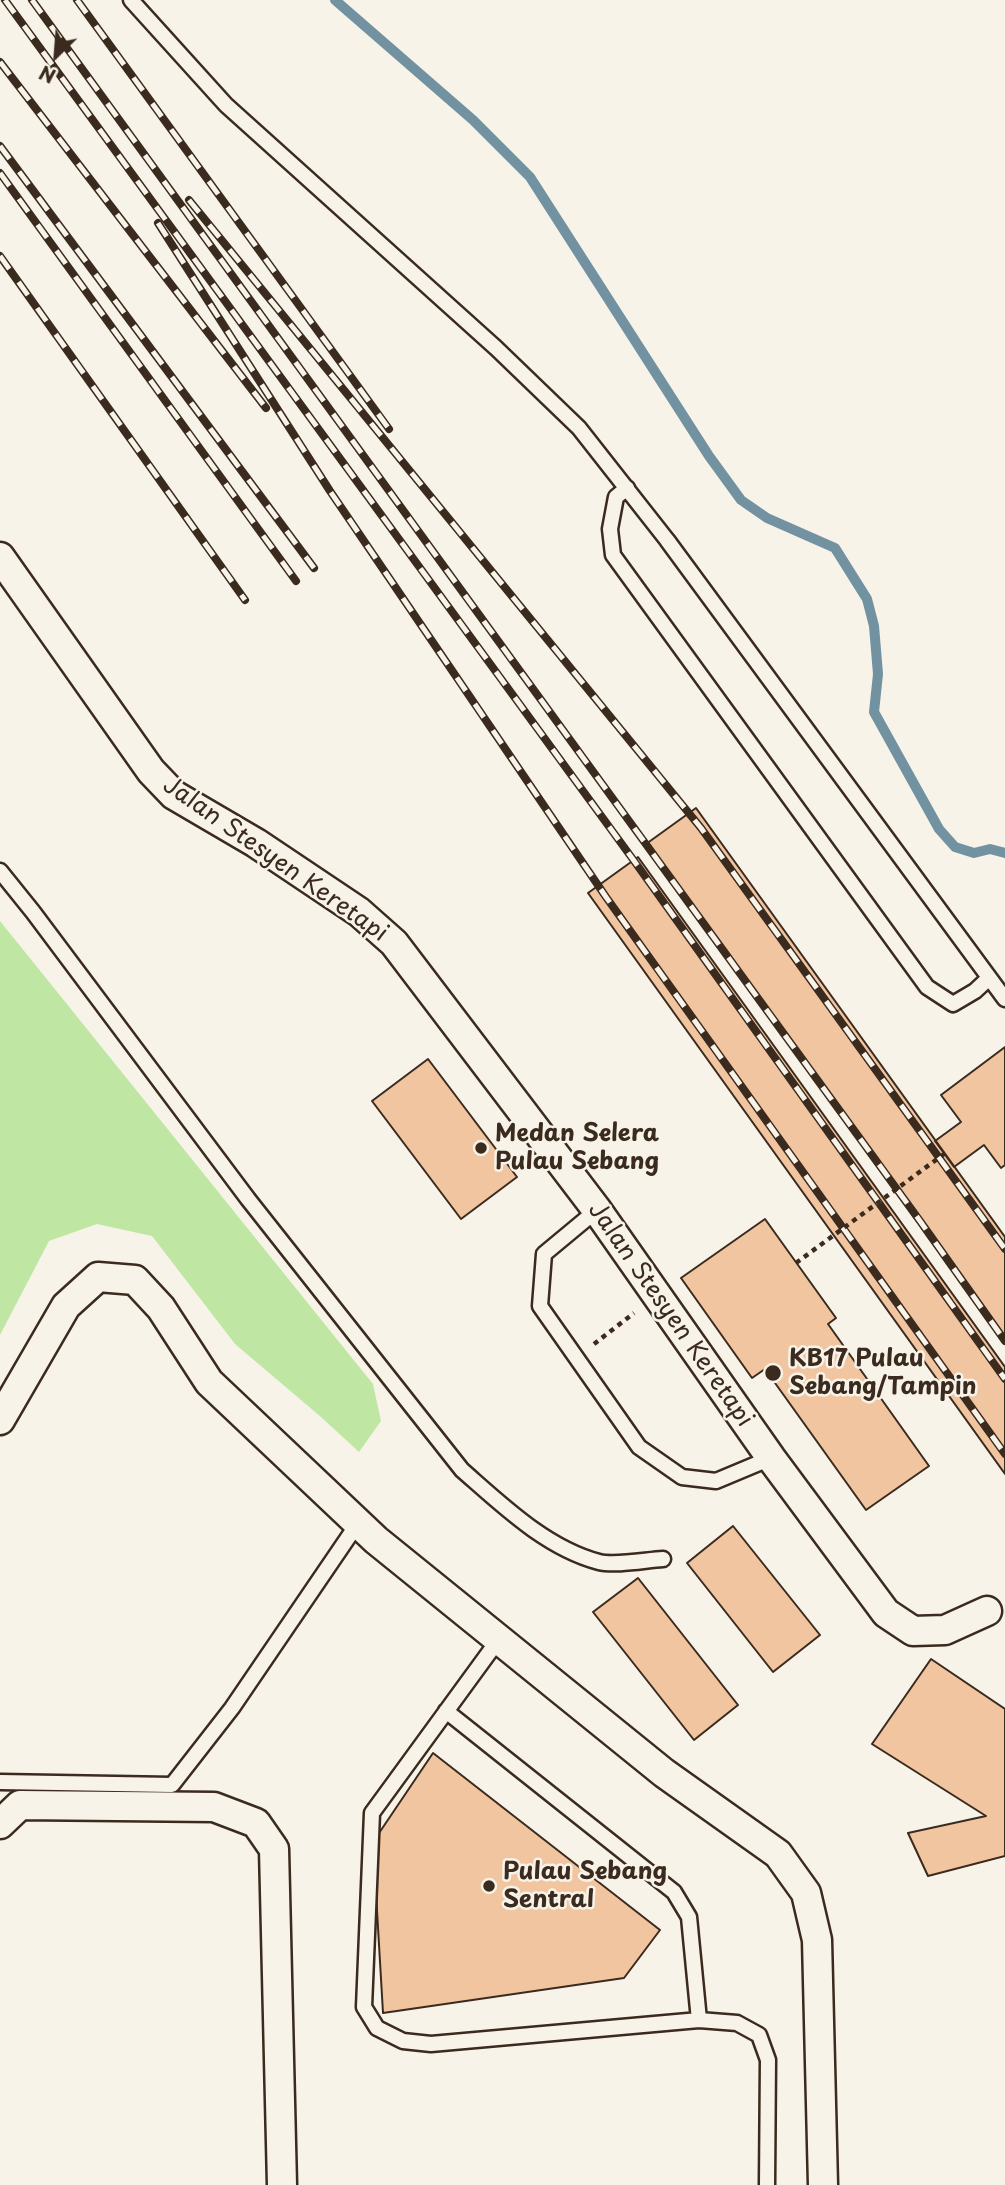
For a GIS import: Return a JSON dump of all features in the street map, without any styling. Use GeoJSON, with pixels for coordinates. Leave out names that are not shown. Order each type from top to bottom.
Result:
{"type":"FeatureCollection","features":[{"type":"Feature","properties":{"kind":"street","name":"Jalan Stesyen Keretapi"},"geometry":{"type":"LineString","coordinates":[[0,557],[151,771],[174,795],[256,843],[313,881],[359,912],[394,943],[597,1210],[771,1458],[886,1613],[913,1632],[945,1630],[987,1611]]}},
{"type":"Feature","properties":{"kind":"street"},"geometry":{"type":"LineString","coordinates":[[0,1420],[66,1306],[98,1277],[135,1280],[161,1308],[209,1382],[358,1523],[664,1773],[778,1854],[806,1892],[817,1940],[823,2185]]}},
{"type":"Feature","properties":{"kind":"street"},"geometry":{"type":"LineString","coordinates":[[0,1824],[20,1805],[214,1807],[256,1823],[274,1849],[282,2185]]}},
{"type":"Feature","properties":{"kind":"lane"},"geometry":{"type":"LineString","coordinates":[[131,0],[226,105],[466,321],[579,428],[627,488],[1005,999]]}},
{"type":"Feature","properties":{"kind":"lane"},"geometry":{"type":"LineString","coordinates":[[627,488],[616,497],[610,529],[613,555],[927,987],[953,1004],[975,991],[989,978]]}},
{"type":"Feature","properties":{"kind":"lane"},"geometry":{"type":"LineString","coordinates":[[0,871],[248,1199],[462,1470],[555,1544],[601,1563],[663,1559]]}},
{"type":"Feature","properties":{"kind":"lane"},"geometry":{"type":"LineString","coordinates":[[597,1210],[544,1254],[540,1306],[639,1447],[682,1477],[716,1481],[771,1458]]}},
{"type":"Feature","properties":{"kind":"lane"},"geometry":{"type":"LineString","coordinates":[[0,1782],[172,1785],[232,1708],[358,1523]]}},
{"type":"Feature","properties":{"kind":"lane"},"geometry":{"type":"LineString","coordinates":[[499,1639],[372,1813],[364,2007],[377,2028],[403,2041],[431,2044],[699,2020],[737,2023],[759,2035],[768,2060],[767,2185]]}},
{"type":"Feature","properties":{"kind":"lane"},"geometry":{"type":"LineString","coordinates":[[446,1712],[674,1892],[689,1917],[699,2020]]}},
{"type":"Feature","properties":{"kind":"path"},"geometry":{"type":"LineString","coordinates":[[796,1263],[944,1154]]}},
{"type":"Feature","properties":{"kind":"green space"},"geometry":{"type":"Polygon","coordinates":[[[0,921],[373,1384],[381,1421],[359,1452],[235,1344],[152,1236],[97,1224],[49,1241],[0,1335],[0,921]]]}},
{"type":"Feature","properties":{"kind":"building"},"geometry":{"type":"Polygon","coordinates":[[[696,808],[1005,1237],[1005,1344],[646,844],[696,808]]]}},
{"type":"Feature","properties":{"kind":"building"},"geometry":{"type":"Polygon","coordinates":[[[638,857],[1005,1367],[1005,1474],[588,893],[638,857]]]}},
{"type":"Feature","properties":{"kind":"building"},"geometry":{"type":"Polygon","coordinates":[[[1005,1047],[1005,1165],[1001,1168],[984,1145],[954,1167],[935,1141],[961,1122],[941,1095],[1005,1047]]]}},
{"type":"Feature","properties":{"kind":"building"},"geometry":{"type":"Polygon","coordinates":[[[428,1059],[517,1177],[461,1219],[372,1101],[428,1059]]]}},
{"type":"Feature","properties":{"kind":"building"},"geometry":{"type":"Polygon","coordinates":[[[765,1219],[836,1318],[828,1324],[929,1466],[866,1510],[765,1369],[752,1378],[681,1278],[765,1219]]]}},
{"type":"Feature","properties":{"kind":"building"},"geometry":{"type":"Polygon","coordinates":[[[733,1526],[820,1635],[773,1672],[687,1563],[733,1526]]]}},
{"type":"Feature","properties":{"kind":"building"},"geometry":{"type":"Polygon","coordinates":[[[638,1578],[738,1705],[694,1740],[593,1612],[638,1578]]]}},
{"type":"Feature","properties":{"kind":"building"},"geometry":{"type":"Polygon","coordinates":[[[931,1659],[1005,1709],[1005,1856],[928,1876],[908,1833],[986,1816],[872,1744],[931,1659]]]}},
{"type":"Feature","properties":{"kind":"building","name":"Pulau Sebang Sentral"},"geometry":{"type":"Polygon","coordinates":[[[433,1753],[660,1930],[624,1978],[383,2013],[373,1842],[433,1753]]]}},
{"type":"Feature","properties":{"kind":"waterway"},"geometry":{"type":"LineString","coordinates":[[335,0],[473,120],[530,177],[709,456],[741,500],[767,518],[835,548],[867,599],[874,626],[878,674],[874,712],[939,829],[955,847],[974,853],[990,849],[1005,853]]}},
{"type":"Feature","properties":{"kind":"railway"},"geometry":{"type":"LineString","coordinates":[[5,0],[632,858],[1005,1379]]}},
{"type":"Feature","properties":{"kind":"railway"},"geometry":{"type":"LineString","coordinates":[[32,0],[1005,1341]]}},
{"type":"Feature","properties":{"kind":"railway"},"geometry":{"type":"LineString","coordinates":[[77,0],[389,429]]}},
{"type":"Feature","properties":{"kind":"railway"},"geometry":{"type":"LineString","coordinates":[[0,62],[266,408]]}},
{"type":"Feature","properties":{"kind":"railway"},"geometry":{"type":"LineString","coordinates":[[0,146],[314,568]]}},
{"type":"Feature","properties":{"kind":"railway"},"geometry":{"type":"LineString","coordinates":[[0,173],[296,581]]}},
{"type":"Feature","properties":{"kind":"railway"},"geometry":{"type":"LineString","coordinates":[[189,200],[701,828],[1005,1249]]}},
{"type":"Feature","properties":{"kind":"railway"},"geometry":{"type":"LineString","coordinates":[[158,223],[330,491],[606,897],[1005,1454]]}},
{"type":"Feature","properties":{"kind":"railway"},"geometry":{"type":"LineString","coordinates":[[0,256],[245,600]]}},
{"type":"Feature","properties":{"kind":"place","name":"Medan Selera Pulau Sebang"},"geometry":{"type":"Point","coordinates":[481,1148]}},
{"type":"Feature","properties":{"kind":"place","name":"KB17 Pulau Sebang/Tampin"},"geometry":{"type":"Point","coordinates":[773,1373]}},
{"type":"Feature","properties":{"kind":"place","name":"Pulau Sebang Sentral"},"geometry":{"type":"Point","coordinates":[489,1886]}}]}
